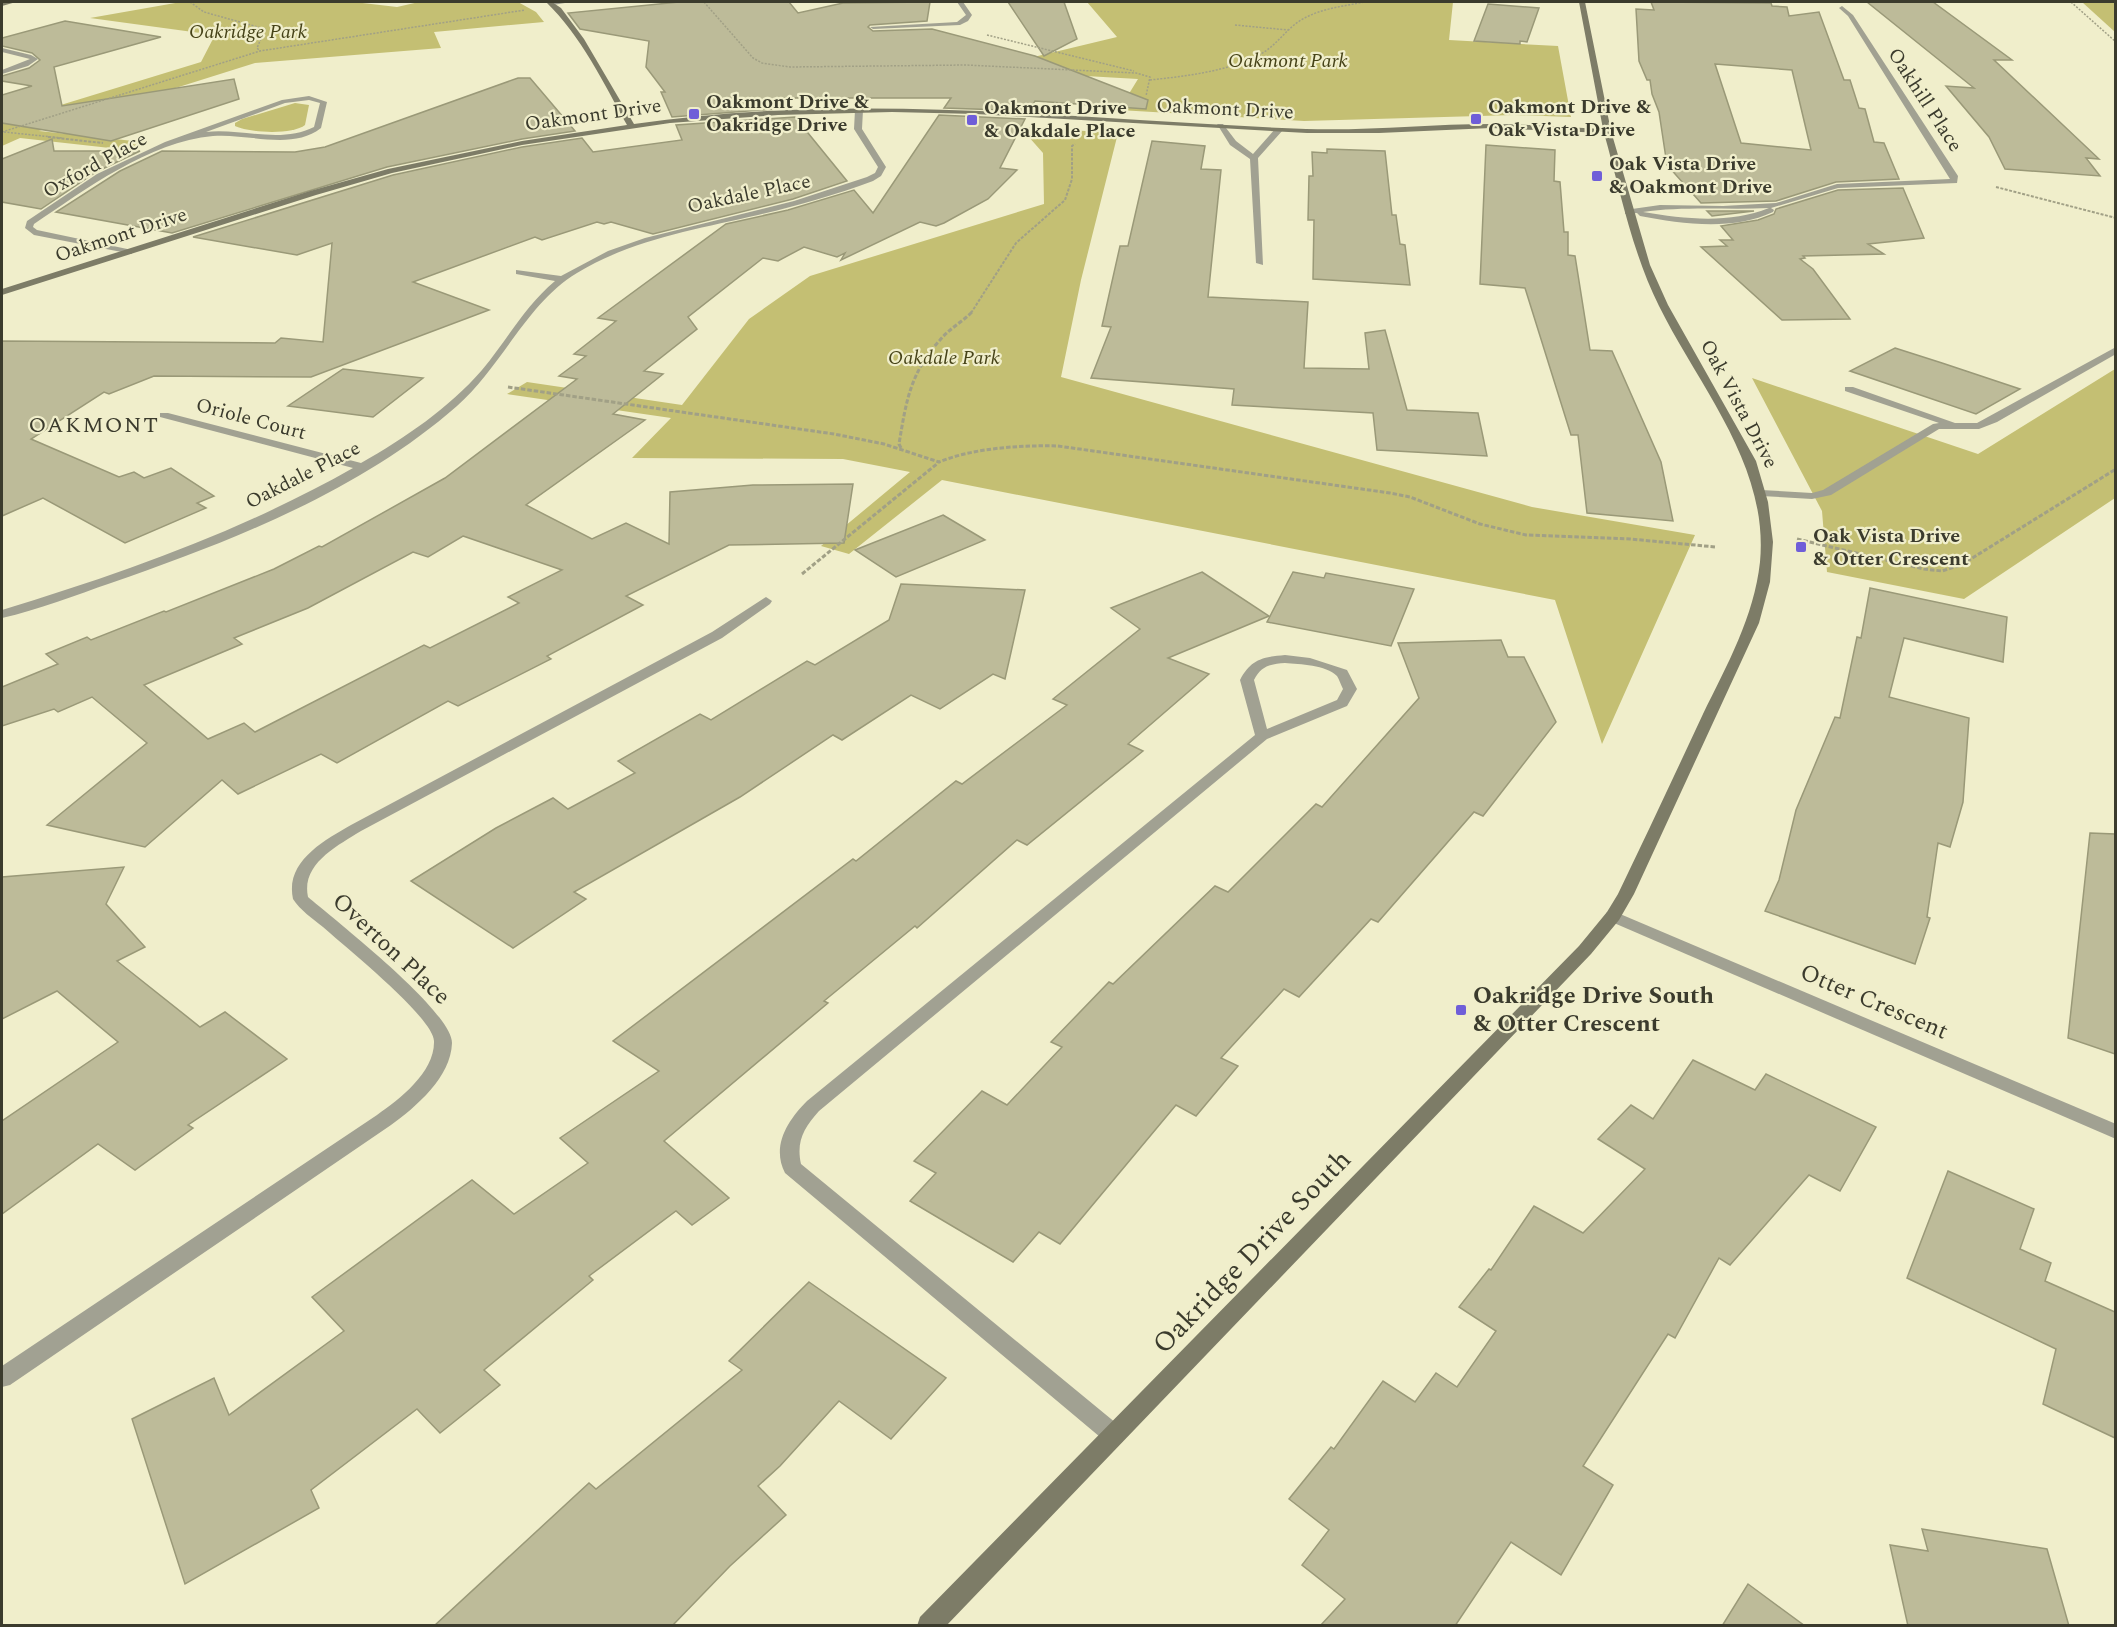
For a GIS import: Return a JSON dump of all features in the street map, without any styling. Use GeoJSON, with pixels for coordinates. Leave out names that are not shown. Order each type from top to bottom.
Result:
{"type":"FeatureCollection","features":[{"type":"Feature","properties":{"kind":"street"},"geometry":{"type":"LineString","coordinates":[[2,4],[13,2]]}},
{"type":"Feature","properties":{"kind":"street"},"geometry":{"type":"LineString","coordinates":[[551,2],[568,2]]}},
{"type":"Feature","properties":{"kind":"street"},"geometry":{"type":"LineString","coordinates":[[551,2],[572,26],[631,126]]}},
{"type":"Feature","properties":{"kind":"street"},"geometry":{"type":"LineString","coordinates":[[873,27],[958,24],[966,20],[969,15],[960,2]]}},
{"type":"Feature","properties":{"kind":"street","name":"Oak Vista Drive"},"geometry":{"type":"LineString","coordinates":[[1582,2],[1607,131],[1639,247],[1662,305],[1750,461],[1766,515],[1766,573],[1753,623],[1613,916]]}},
{"type":"Feature","properties":{"kind":"street","name":"Oakhill Place"},"geometry":{"type":"LineString","coordinates":[[1628,212],[1665,219],[1723,220],[1765,214],[1777,205],[1837,186],[1954,181],[1955,177],[1852,18],[1842,8]]}},
{"type":"Feature","properties":{"kind":"street"},"geometry":{"type":"LineString","coordinates":[[2,50],[35,59],[2,72]]}},
{"type":"Feature","properties":{"kind":"street","name":"Oxford Place"},"geometry":{"type":"LineString","coordinates":[[129,252],[34,232],[29,228],[30,223],[100,176],[180,140],[284,101],[309,98],[324,102],[316,128],[305,134],[282,136],[227,133],[180,140]]}},
{"type":"Feature","properties":{"kind":"street","name":"Oakmont Drive"},"geometry":{"type":"LineString","coordinates":[[2,292],[304,196],[391,171],[522,143],[631,126],[741,115],[859,110],[976,112],[1279,130],[1354,132],[1491,126],[1607,131]]}},
{"type":"Feature","properties":{"kind":"street","name":"Oakdale Place"},"geometry":{"type":"LineString","coordinates":[[2,614],[135,570],[219,537],[291,506],[363,467],[410,438],[453,404],[487,370],[543,294],[562,279],[612,253],[668,232],[714,220],[800,204],[870,179],[878,174],[882,167],[858,129],[859,110]]}},
{"type":"Feature","properties":{"kind":"street"},"geometry":{"type":"LineString","coordinates":[[1220,126],[1233,143],[1254,158]]}},
{"type":"Feature","properties":{"kind":"street"},"geometry":{"type":"LineString","coordinates":[[1260,263],[1254,158],[1279,130]]}},
{"type":"Feature","properties":{"kind":"street"},"geometry":{"type":"LineString","coordinates":[[519,272],[562,279]]}},
{"type":"Feature","properties":{"kind":"street"},"geometry":{"type":"LineString","coordinates":[[1761,493],[1822,495],[1857,477],[1937,426],[1979,426],[1994,420],[2115,350]]}},
{"type":"Feature","properties":{"kind":"street"},"geometry":{"type":"LineString","coordinates":[[1849,389],[1956,425]]}},
{"type":"Feature","properties":{"kind":"street","name":"Oriole Court"},"geometry":{"type":"LineString","coordinates":[[164,415],[363,467]]}},
{"type":"Feature","properties":{"kind":"street","name":"Overton Place"},"geometry":{"type":"LineString","coordinates":[[2,1378],[384,1120],[405,1105],[432,1074],[440,1059],[443,1041],[440,1030],[421,1005],[301,898],[299,882],[309,863],[324,849],[356,828],[717,635],[766,601]]}},
{"type":"Feature","properties":{"kind":"street"},"geometry":{"type":"LineString","coordinates":[[1114,1436],[792,1168],[788,1150],[790,1139],[797,1123],[813,1106],[1262,736],[1342,703],[1350,689],[1342,673],[1320,664],[1284,659],[1260,663],[1248,674],[1247,680],[1254,714],[1262,736]]}},
{"type":"Feature","properties":{"kind":"street","name":"Otter Crescent"},"geometry":{"type":"LineString","coordinates":[[1613,916],[2115,1132]]}},
{"type":"Feature","properties":{"kind":"street","name":"Oakridge Drive South"},"geometry":{"type":"LineString","coordinates":[[929,1626],[1585,950],[1613,916]]}},
{"type":"Feature","properties":{"kind":"path"},"geometry":{"type":"LineString","coordinates":[[190,2],[211,14],[265,29],[257,48],[260,51]]}},
{"type":"Feature","properties":{"kind":"path"},"geometry":{"type":"LineString","coordinates":[[704,2],[753,58],[769,65],[790,67],[966,65],[1146,75]]}},
{"type":"Feature","properties":{"kind":"path"},"geometry":{"type":"LineString","coordinates":[[1150,80],[1206,72],[1233,65],[1265,51],[1306,16],[1364,2]]}},
{"type":"Feature","properties":{"kind":"path"},"geometry":{"type":"LineString","coordinates":[[2071,2],[2115,42]]}},
{"type":"Feature","properties":{"kind":"path"},"geometry":{"type":"LineString","coordinates":[[2,132],[260,51],[527,9]]}},
{"type":"Feature","properties":{"kind":"path"},"geometry":{"type":"LineString","coordinates":[[1235,25],[1288,30]]}},
{"type":"Feature","properties":{"kind":"path"},"geometry":{"type":"LineString","coordinates":[[984,34],[1146,75],[1150,80],[1143,102]]}},
{"type":"Feature","properties":{"kind":"path"},"geometry":{"type":"LineString","coordinates":[[2,132],[112,144]]}},
{"type":"Feature","properties":{"kind":"path"},"geometry":{"type":"LineString","coordinates":[[901,449],[899,444],[908,392],[919,368],[941,338],[970,314],[1026,231],[1065,200],[1072,179],[1072,146],[1078,142]]}},
{"type":"Feature","properties":{"kind":"path"},"geometry":{"type":"LineString","coordinates":[[1996,187],[2115,218]]}},
{"type":"Feature","properties":{"kind":"path"},"geometry":{"type":"LineString","coordinates":[[500,386],[834,434],[901,449],[939,462]]}},
{"type":"Feature","properties":{"kind":"path"},"geometry":{"type":"LineString","coordinates":[[802,574],[939,462],[951,457],[1026,445],[1058,446],[1143,457],[1390,493],[1410,497],[1480,524],[1526,535],[1629,539],[1716,547]]}},
{"type":"Feature","properties":{"kind":"path"},"geometry":{"type":"LineString","coordinates":[[1798,540],[1817,542],[1924,569],[1942,571],[1961,565],[2115,469]]}},
{"type":"Feature","properties":{"kind":"green space","name":"Oakridge Park"},"geometry":{"type":"Polygon","coordinates":[[[181,2],[354,2],[397,7],[419,2],[518,2],[536,12],[544,22],[434,32],[441,48],[255,63],[39,131],[143,142],[128,150],[20,138],[2,146],[2,123],[201,62],[215,35],[90,18],[181,2]]]}},
{"type":"Feature","properties":{"kind":"green space","name":"Oakmont Park"},"geometry":{"type":"Polygon","coordinates":[[[690,2],[721,2],[766,56],[799,63],[1013,62],[1117,37],[1087,2],[1453,2],[1449,40],[1558,46],[1571,117],[1514,115],[1304,121],[1119,110],[1138,79],[945,71],[752,74],[690,2]]]}},
{"type":"Feature","properties":{"kind":"green space"},"geometry":{"type":"Polygon","coordinates":[[[2082,2],[2115,2],[2115,32],[2082,2]]]}},
{"type":"Feature","properties":{"kind":"green space"},"geometry":{"type":"Polygon","coordinates":[[[295,103],[309,105],[305,125],[299,128],[271,132],[235,126],[235,123],[242,119],[295,103]]]}},
{"type":"Feature","properties":{"kind":"green space","name":"Oakdale Park"},"geometry":{"type":"Polygon","coordinates":[[[1020,127],[1118,133],[1081,280],[1061,377],[1532,507],[1695,535],[1602,744],[1555,600],[942,480],[849,554],[821,546],[910,472],[843,459],[632,458],[671,418],[507,394],[527,382],[682,405],[749,319],[810,276],[1044,204],[1043,153],[1020,127]]]}},
{"type":"Feature","properties":{"kind":"green space"},"geometry":{"type":"Polygon","coordinates":[[[2115,369],[2115,498],[1964,599],[1827,572],[1822,511],[1752,378],[1978,454],[2115,369]]]}},
{"type":"Feature","properties":{"kind":"building"},"geometry":{"type":"Polygon","coordinates":[[[679,2],[789,2],[798,13],[843,3],[930,2],[927,21],[868,27],[873,31],[932,29],[1035,56],[1148,100],[1146,109],[1035,101],[1029,111],[944,108],[951,98],[779,98],[788,108],[672,117],[661,92],[665,92],[646,67],[649,41],[580,29],[568,13],[679,2]]]}},
{"type":"Feature","properties":{"kind":"building"},"geometry":{"type":"Polygon","coordinates":[[[1008,2],[1064,2],[1077,39],[1044,56],[1008,2]]]}},
{"type":"Feature","properties":{"kind":"building"},"geometry":{"type":"Polygon","coordinates":[[[1651,2],[1771,3],[1772,6],[1787,7],[1789,16],[1819,12],[1844,80],[1850,80],[1859,108],[1865,109],[1874,142],[1884,143],[1899,179],[1836,182],[1776,201],[1701,203],[1667,165],[1659,112],[1652,94],[1650,80],[1647,80],[1639,61],[1636,9],[1654,10],[1651,2]],[[1715,64],[1741,143],[1811,150],[1792,70],[1715,64]]]}},
{"type":"Feature","properties":{"kind":"building"},"geometry":{"type":"Polygon","coordinates":[[[1867,2],[1933,2],[2012,60],[1994,60],[2099,159],[2086,158],[2100,176],[2005,169],[1989,137],[1946,86],[1974,88],[1867,2]]]}},
{"type":"Feature","properties":{"kind":"building"},"geometry":{"type":"Polygon","coordinates":[[[1488,4],[1539,8],[1527,42],[1520,41],[1520,44],[1474,41],[1488,4]]]}},
{"type":"Feature","properties":{"kind":"building"},"geometry":{"type":"Polygon","coordinates":[[[65,21],[161,37],[54,67],[62,106],[234,79],[239,99],[111,141],[2,123],[2,95],[32,86],[2,81],[2,76],[29,68],[40,60],[32,53],[2,46],[2,38],[65,21]]]}},
{"type":"Feature","properties":{"kind":"building"},"geometry":{"type":"Polygon","coordinates":[[[518,78],[530,78],[575,131],[522,139],[387,167],[172,233],[56,212],[120,171],[162,151],[295,152],[325,147],[518,78]]]}},
{"type":"Feature","properties":{"kind":"building"},"geometry":{"type":"Polygon","coordinates":[[[939,115],[1025,119],[1000,168],[1017,170],[988,199],[944,223],[936,226],[920,222],[841,260],[845,253],[837,257],[804,247],[778,261],[763,258],[688,317],[697,329],[644,371],[663,374],[613,414],[645,420],[526,505],[592,539],[626,523],[669,544],[670,492],[753,485],[853,484],[844,543],[729,545],[626,596],[643,605],[547,656],[551,659],[458,706],[448,701],[337,763],[321,754],[238,794],[222,780],[145,847],[47,825],[147,743],[92,697],[58,712],[54,709],[2,726],[2,687],[58,664],[46,654],[87,637],[91,640],[274,569],[319,546],[322,547],[445,478],[577,379],[559,376],[586,356],[574,354],[616,321],[598,318],[726,224],[788,210],[854,190],[873,213],[939,115]],[[463,536],[428,557],[413,552],[308,608],[234,638],[242,644],[144,685],[208,739],[244,723],[255,732],[424,645],[430,648],[519,603],[508,597],[562,570],[463,536]]]}},
{"type":"Feature","properties":{"kind":"building"},"geometry":{"type":"Polygon","coordinates":[[[795,117],[847,181],[793,199],[653,234],[611,222],[604,224],[597,222],[542,240],[535,237],[413,282],[489,310],[311,377],[154,376],[109,394],[104,392],[31,439],[119,477],[134,472],[144,478],[171,468],[214,496],[197,503],[206,508],[125,543],[43,498],[2,516],[2,341],[275,343],[281,338],[323,342],[332,243],[297,255],[193,237],[393,175],[522,147],[582,138],[593,152],[682,140],[676,125],[795,117]]]}},
{"type":"Feature","properties":{"kind":"building"},"geometry":{"type":"Polygon","coordinates":[[[52,139],[54,151],[140,151],[96,172],[41,209],[2,202],[2,159],[52,139]]]}},
{"type":"Feature","properties":{"kind":"building"},"geometry":{"type":"Polygon","coordinates":[[[1152,141],[1205,146],[1201,169],[1221,170],[1208,297],[1308,302],[1304,368],[1369,369],[1365,333],[1385,330],[1407,410],[1478,413],[1487,456],[1377,450],[1373,413],[1232,405],[1234,389],[1091,378],[1111,327],[1102,326],[1120,246],[1128,246],[1152,141]]]}},
{"type":"Feature","properties":{"kind":"building"},"geometry":{"type":"Polygon","coordinates":[[[1486,145],[1555,150],[1554,181],[1560,182],[1564,232],[1568,232],[1568,255],[1575,256],[1590,350],[1612,351],[1661,462],[1673,521],[1587,513],[1578,435],[1571,435],[1525,288],[1480,284],[1486,145]]]}},
{"type":"Feature","properties":{"kind":"building"},"geometry":{"type":"Polygon","coordinates":[[[1327,149],[1385,151],[1392,215],[1396,215],[1400,244],[1405,245],[1410,285],[1313,279],[1314,220],[1308,220],[1309,176],[1313,176],[1312,152],[1327,153],[1327,149]]]}},
{"type":"Feature","properties":{"kind":"building"},"geometry":{"type":"Polygon","coordinates":[[[1903,188],[1924,238],[1868,244],[1884,254],[1803,256],[1805,258],[1800,259],[1813,269],[1850,319],[1782,320],[1701,247],[1727,246],[1720,240],[1733,240],[1721,226],[1758,220],[1774,214],[1776,209],[1838,190],[1903,188]]]}},
{"type":"Feature","properties":{"kind":"building"},"geometry":{"type":"Polygon","coordinates":[[[1707,211],[1754,211],[1712,216],[1707,211]]]}},
{"type":"Feature","properties":{"kind":"building"},"geometry":{"type":"Polygon","coordinates":[[[1895,348],[2020,389],[1976,414],[1850,371],[1895,348]]]}},
{"type":"Feature","properties":{"kind":"building"},"geometry":{"type":"Polygon","coordinates":[[[343,369],[423,378],[373,417],[288,406],[343,369]]]}},
{"type":"Feature","properties":{"kind":"building"},"geometry":{"type":"Polygon","coordinates":[[[943,515],[985,540],[896,577],[855,550],[943,515]]]}},
{"type":"Feature","properties":{"kind":"building"},"geometry":{"type":"Polygon","coordinates":[[[1202,572],[1269,616],[1168,658],[1209,674],[1128,744],[1143,751],[1027,845],[1017,840],[917,928],[915,926],[824,1001],[828,1003],[664,1141],[729,1198],[692,1225],[676,1211],[589,1276],[593,1280],[484,1370],[500,1385],[440,1433],[417,1409],[311,1490],[319,1508],[185,1584],[132,1419],[214,1378],[229,1415],[344,1331],[312,1297],[472,1180],[514,1214],[588,1163],[560,1138],[659,1071],[613,1041],[853,859],[856,861],[956,781],[962,784],[1067,705],[1053,699],[1140,629],[1111,608],[1202,572]]]}},
{"type":"Feature","properties":{"kind":"building"},"geometry":{"type":"Polygon","coordinates":[[[1293,572],[1324,578],[1326,573],[1414,589],[1391,646],[1267,622],[1293,572]]]}},
{"type":"Feature","properties":{"kind":"building"},"geometry":{"type":"Polygon","coordinates":[[[901,584],[1025,590],[1005,679],[993,674],[940,709],[911,695],[842,740],[833,735],[740,797],[574,892],[586,899],[513,948],[411,881],[496,828],[553,798],[568,809],[635,773],[618,761],[700,714],[711,720],[807,661],[815,665],[889,620],[901,584]]]}},
{"type":"Feature","properties":{"kind":"building"},"geometry":{"type":"Polygon","coordinates":[[[1870,588],[2007,617],[2003,662],[1904,638],[1889,697],[1969,718],[1963,802],[1950,847],[1938,843],[1927,917],[1930,918],[1915,964],[1765,911],[1779,880],[1796,810],[1835,717],[1840,718],[1857,637],[1861,638],[1870,588]]]}},
{"type":"Feature","properties":{"kind":"building"},"geometry":{"type":"Polygon","coordinates":[[[1501,640],[1508,657],[1524,657],[1556,722],[1483,816],[1474,812],[1378,922],[1371,919],[1299,997],[1284,989],[1221,1058],[1238,1066],[1196,1116],[1176,1105],[1060,1244],[1039,1232],[1013,1262],[910,1201],[936,1173],[914,1161],[982,1091],[1007,1105],[1062,1047],[1051,1042],[1109,982],[1113,984],[1215,886],[1228,892],[1316,804],[1322,807],[1419,698],[1398,643],[1501,640]]]}},
{"type":"Feature","properties":{"kind":"building"},"geometry":{"type":"Polygon","coordinates":[[[2090,833],[2115,834],[2115,1054],[2068,1038],[2090,833]]]}},
{"type":"Feature","properties":{"kind":"building"},"geometry":{"type":"Polygon","coordinates":[[[124,867],[106,904],[145,947],[117,961],[200,1027],[225,1012],[287,1059],[188,1125],[193,1128],[135,1170],[98,1144],[2,1214],[2,1121],[118,1042],[57,991],[2,1019],[2,877],[124,867]]]}},
{"type":"Feature","properties":{"kind":"building"},"geometry":{"type":"Polygon","coordinates":[[[1693,1060],[1755,1090],[1766,1074],[1876,1127],[1840,1191],[1809,1175],[1730,1265],[1719,1258],[1675,1338],[1668,1334],[1583,1466],[1613,1485],[1561,1575],[1511,1542],[1455,1626],[1320,1626],[1345,1599],[1302,1565],[1329,1530],[1289,1499],[1331,1447],[1334,1449],[1383,1381],[1415,1402],[1436,1373],[1457,1387],[1496,1331],[1459,1307],[1489,1269],[1491,1270],[1534,1206],[1583,1233],[1645,1169],[1598,1139],[1631,1105],[1653,1119],[1693,1060]]]}},
{"type":"Feature","properties":{"kind":"building"},"geometry":{"type":"Polygon","coordinates":[[[1948,1171],[2034,1209],[2020,1249],[2051,1263],[2045,1281],[2115,1312],[2115,1438],[2043,1404],[2056,1349],[1907,1278],[1948,1171]]]}},
{"type":"Feature","properties":{"kind":"building"},"geometry":{"type":"Polygon","coordinates":[[[809,1282],[946,1378],[891,1439],[839,1401],[780,1466],[758,1486],[786,1515],[730,1566],[672,1626],[434,1626],[589,1483],[596,1489],[742,1370],[729,1361],[809,1282]]]}},
{"type":"Feature","properties":{"kind":"building"},"geometry":{"type":"Polygon","coordinates":[[[1922,1529],[2047,1549],[2069,1626],[1908,1626],[1890,1545],[1928,1551],[1922,1529]]]}},
{"type":"Feature","properties":{"kind":"building"},"geometry":{"type":"Polygon","coordinates":[[[1748,1584],[1805,1626],[1722,1626],[1748,1584]]]}},
{"type":"Feature","properties":{"kind":"place","name":"Oakmont Drive & Oakridge Drive"},"geometry":{"type":"Point","coordinates":[694,114]}},
{"type":"Feature","properties":{"kind":"place","name":"Oakmont Drive & Oak Vista Drive"},"geometry":{"type":"Point","coordinates":[1476,119]}},
{"type":"Feature","properties":{"kind":"place","name":"Oakmont Drive & Oakdale Place"},"geometry":{"type":"Point","coordinates":[972,120]}},
{"type":"Feature","properties":{"kind":"place","name":"Oak Vista Drive & Oakmont Drive"},"geometry":{"type":"Point","coordinates":[1597,176]}},
{"type":"Feature","properties":{"kind":"place","name":"Oak Vista Drive & Otter Crescent"},"geometry":{"type":"Point","coordinates":[1801,547]}},
{"type":"Feature","properties":{"kind":"place","name":"Oakridge Drive South & Otter Crescent"},"geometry":{"type":"Point","coordinates":[1461,1010]}},
{"type":"Feature","properties":{"kind":"district","name":"OAKMONT"},"geometry":{"type":"Point","coordinates":[94,425]}}]}
